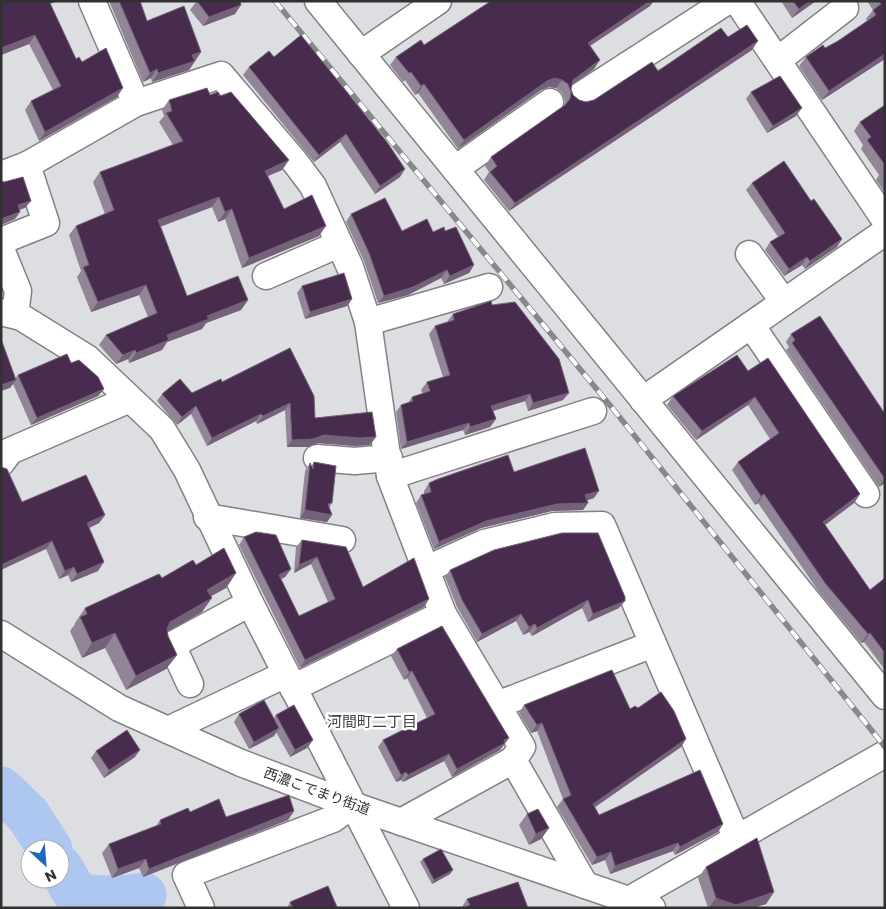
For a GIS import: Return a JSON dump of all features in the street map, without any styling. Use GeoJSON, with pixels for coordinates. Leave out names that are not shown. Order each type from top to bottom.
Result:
{"type":"FeatureCollection","features":[{"type":"Feature","properties":{"kind":"street"},"geometry":{"type":"LineString","coordinates":[[92,1],[136,103]]}},
{"type":"Feature","properties":{"kind":"street"},"geometry":{"type":"LineString","coordinates":[[318,1],[885,696]]}},
{"type":"Feature","properties":{"kind":"street"},"geometry":{"type":"LineString","coordinates":[[361,54],[438,1]]}},
{"type":"Feature","properties":{"kind":"street"},"geometry":{"type":"LineString","coordinates":[[580,96],[727,1]]}},
{"type":"Feature","properties":{"kind":"street"},"geometry":{"type":"LineString","coordinates":[[737,1],[885,220]]}},
{"type":"Feature","properties":{"kind":"street"},"geometry":{"type":"LineString","coordinates":[[778,60],[846,8]]}},
{"type":"Feature","properties":{"kind":"street"},"geometry":{"type":"LineString","coordinates":[[1,175],[26,165],[136,103],[221,74],[313,186],[350,267],[368,322],[390,467],[443,614],[522,747],[513,760],[401,822]]}},
{"type":"Feature","properties":{"kind":"street"},"geometry":{"type":"LineString","coordinates":[[455,168],[550,102]]}},
{"type":"Feature","properties":{"kind":"street"},"geometry":{"type":"LineString","coordinates":[[1,241],[46,223],[26,165]]}},
{"type":"Feature","properties":{"kind":"street"},"geometry":{"type":"LineString","coordinates":[[643,400],[885,232]]}},
{"type":"Feature","properties":{"kind":"street"},"geometry":{"type":"LineString","coordinates":[[266,276],[339,244]]}},
{"type":"Feature","properties":{"kind":"street"},"geometry":{"type":"LineString","coordinates":[[1,249],[18,291],[8,314],[88,358],[162,429],[187,470],[207,517],[406,908]]}},
{"type":"Feature","properties":{"kind":"street"},"geometry":{"type":"LineString","coordinates":[[749,254],[784,302]]}},
{"type":"Feature","properties":{"kind":"street"},"geometry":{"type":"LineString","coordinates":[[368,322],[489,287]]}},
{"type":"Feature","properties":{"kind":"street"},"geometry":{"type":"LineString","coordinates":[[751,325],[866,494]]}},
{"type":"Feature","properties":{"kind":"street"},"geometry":{"type":"LineString","coordinates":[[1,463],[10,450],[130,399]]}},
{"type":"Feature","properties":{"kind":"street"},"geometry":{"type":"LineString","coordinates":[[317,458],[355,461],[390,467],[593,411]]}},
{"type":"Feature","properties":{"kind":"street"},"geometry":{"type":"LineString","coordinates":[[207,517],[342,540]]}},
{"type":"Feature","properties":{"kind":"street"},"geometry":{"type":"LineString","coordinates":[[427,569],[484,543],[556,526],[602,525],[737,839]]}},
{"type":"Feature","properties":{"kind":"street"},"geometry":{"type":"LineString","coordinates":[[190,684],[172,645],[250,603]]}},
{"type":"Feature","properties":{"kind":"street"},"geometry":{"type":"LineString","coordinates":[[168,730],[289,681],[443,614]]}},
{"type":"Feature","properties":{"kind":"street","name":"西濃こでまり街道"},"geometry":{"type":"LineString","coordinates":[[5,642],[119,708],[241,763],[352,805],[585,885],[632,905]]}},
{"type":"Feature","properties":{"kind":"street"},"geometry":{"type":"LineString","coordinates":[[497,705],[653,644]]}},
{"type":"Feature","properties":{"kind":"street"},"geometry":{"type":"LineString","coordinates":[[632,905],[737,839],[885,754]]}},
{"type":"Feature","properties":{"kind":"street"},"geometry":{"type":"LineString","coordinates":[[513,760],[585,885]]}},
{"type":"Feature","properties":{"kind":"street"},"geometry":{"type":"LineString","coordinates":[[201,908],[186,875],[333,819],[352,805]]}},
{"type":"Feature","properties":{"kind":"building"},"geometry":{"type":"Polygon","coordinates":[[[1,1],[49,1],[76,59],[79,57],[82,62],[106,48],[123,88],[45,132],[31,101],[61,86],[35,35],[1,48],[1,1]]]}},
{"type":"Feature","properties":{"kind":"building"},"geometry":{"type":"Polygon","coordinates":[[[119,1],[140,1],[147,21],[184,6],[201,52],[192,55],[195,61],[158,73],[157,69],[150,73],[119,1]]]}},
{"type":"Feature","properties":{"kind":"building"},"geometry":{"type":"Polygon","coordinates":[[[197,1],[240,1],[241,5],[209,17],[197,1]]]}},
{"type":"Feature","properties":{"kind":"building"},"geometry":{"type":"Polygon","coordinates":[[[491,1],[650,1],[588,43],[600,60],[573,80],[571,89],[573,95],[579,100],[586,102],[594,100],[652,62],[658,71],[721,28],[728,37],[747,25],[758,41],[515,203],[490,172],[497,166],[491,157],[565,105],[570,99],[571,92],[568,84],[555,78],[547,81],[464,140],[424,84],[421,86],[411,72],[409,73],[396,57],[421,40],[424,45],[491,1]]]}},
{"type":"Feature","properties":{"kind":"building"},"geometry":{"type":"Polygon","coordinates":[[[793,1],[810,1],[799,9],[793,1]]]}},
{"type":"Feature","properties":{"kind":"building"},"geometry":{"type":"Polygon","coordinates":[[[879,1],[885,1],[885,54],[829,91],[806,57],[823,45],[825,48],[838,41],[876,15],[873,10],[881,4],[879,1]]]}},
{"type":"Feature","properties":{"kind":"building"},"geometry":{"type":"Polygon","coordinates":[[[301,35],[387,142],[405,169],[380,186],[346,134],[319,155],[249,67],[269,51],[274,57],[301,35]]]}},
{"type":"Feature","properties":{"kind":"building"},"geometry":{"type":"Polygon","coordinates":[[[780,76],[802,108],[773,126],[751,92],[780,76]]]}},
{"type":"Feature","properties":{"kind":"building"},"geometry":{"type":"Polygon","coordinates":[[[207,88],[210,95],[218,92],[220,96],[231,92],[289,160],[265,171],[284,209],[312,195],[326,226],[249,258],[232,209],[225,212],[219,197],[158,220],[187,296],[238,276],[248,300],[207,316],[209,319],[167,335],[169,340],[136,353],[135,350],[123,355],[106,335],[157,313],[146,285],[98,302],[83,267],[89,265],[76,226],[114,210],[100,172],[183,141],[166,113],[172,111],[169,100],[207,88]]]}},
{"type":"Feature","properties":{"kind":"building"},"geometry":{"type":"Polygon","coordinates":[[[885,105],[885,165],[867,140],[871,137],[860,122],[885,105]]]}},
{"type":"Feature","properties":{"kind":"building"},"geometry":{"type":"Polygon","coordinates":[[[784,161],[811,201],[814,199],[842,239],[810,261],[807,257],[789,269],[770,242],[785,233],[752,183],[784,161]]]}},
{"type":"Feature","properties":{"kind":"building"},"geometry":{"type":"Polygon","coordinates":[[[23,177],[31,201],[18,205],[20,212],[1,219],[1,181],[4,182],[23,177]]]}},
{"type":"Feature","properties":{"kind":"building"},"geometry":{"type":"Polygon","coordinates":[[[385,198],[402,231],[427,219],[433,232],[444,227],[445,231],[456,227],[474,265],[450,276],[447,270],[413,287],[384,296],[369,253],[351,214],[385,198]]]}},
{"type":"Feature","properties":{"kind":"building"},"geometry":{"type":"Polygon","coordinates":[[[344,273],[352,299],[310,312],[302,286],[344,273]]]}},
{"type":"Feature","properties":{"kind":"building"},"geometry":{"type":"Polygon","coordinates":[[[491,301],[492,305],[515,302],[559,359],[569,393],[533,403],[530,394],[491,406],[496,419],[470,427],[469,423],[407,442],[401,405],[413,401],[412,397],[430,391],[427,382],[450,375],[435,326],[454,320],[453,314],[491,301]]]}},
{"type":"Feature","properties":{"kind":"building"},"geometry":{"type":"Polygon","coordinates":[[[820,316],[885,414],[885,479],[792,343],[795,340],[791,334],[820,316]]]}},
{"type":"Feature","properties":{"kind":"building"},"geometry":{"type":"Polygon","coordinates":[[[1,339],[16,380],[1,385],[1,339]]]}},
{"type":"Feature","properties":{"kind":"building"},"geometry":{"type":"Polygon","coordinates":[[[290,348],[314,396],[315,418],[372,412],[376,437],[360,438],[324,435],[313,439],[292,440],[290,403],[263,416],[261,414],[212,438],[196,406],[182,417],[162,394],[180,379],[192,393],[221,379],[222,382],[290,348]]]}},
{"type":"Feature","properties":{"kind":"building"},"geometry":{"type":"Polygon","coordinates":[[[67,354],[71,363],[79,360],[98,377],[104,389],[37,418],[18,375],[67,354]]]}},
{"type":"Feature","properties":{"kind":"building"},"geometry":{"type":"Polygon","coordinates":[[[737,355],[748,371],[768,358],[860,494],[823,522],[870,590],[885,578],[885,653],[870,633],[868,634],[825,583],[764,494],[761,496],[738,462],[779,433],[755,397],[702,431],[673,396],[737,355]]]}},
{"type":"Feature","properties":{"kind":"building"},"geometry":{"type":"Polygon","coordinates":[[[585,448],[599,491],[585,495],[588,503],[557,504],[486,521],[439,542],[421,495],[431,492],[429,483],[508,455],[514,472],[585,448]]]}},
{"type":"Feature","properties":{"kind":"building"},"geometry":{"type":"Polygon","coordinates":[[[314,462],[336,466],[332,503],[328,504],[332,515],[305,510],[310,463],[313,469],[314,462]]]}},
{"type":"Feature","properties":{"kind":"building"},"geometry":{"type":"Polygon","coordinates":[[[1,467],[7,469],[22,502],[86,475],[105,515],[87,523],[104,562],[77,574],[74,567],[65,571],[52,541],[1,565],[1,467]]]}},
{"type":"Feature","properties":{"kind":"building"},"geometry":{"type":"Polygon","coordinates":[[[256,532],[276,535],[291,569],[279,575],[299,616],[335,599],[317,557],[299,565],[302,540],[346,547],[363,587],[414,558],[429,599],[305,660],[244,537],[256,532]]]}},
{"type":"Feature","properties":{"kind":"building"},"geometry":{"type":"Polygon","coordinates":[[[562,533],[598,533],[625,601],[593,614],[588,600],[537,628],[535,624],[529,627],[521,614],[482,634],[462,600],[450,570],[494,550],[562,533]]]}},
{"type":"Feature","properties":{"kind":"building"},"geometry":{"type":"Polygon","coordinates":[[[224,548],[236,573],[207,590],[212,598],[170,622],[167,629],[168,636],[177,655],[136,676],[115,633],[92,643],[80,617],[87,614],[85,608],[159,574],[162,578],[193,560],[196,565],[224,548]]]}},
{"type":"Feature","properties":{"kind":"building"},"geometry":{"type":"Polygon","coordinates":[[[442,626],[509,738],[504,740],[505,743],[457,769],[449,754],[408,775],[406,772],[401,775],[383,740],[435,714],[412,671],[409,672],[397,649],[442,626]]]}},
{"type":"Feature","properties":{"kind":"building"},"geometry":{"type":"Polygon","coordinates":[[[612,670],[630,709],[635,706],[638,708],[661,692],[674,711],[686,739],[593,804],[599,815],[700,770],[723,824],[680,847],[678,843],[615,866],[611,852],[597,857],[563,799],[571,795],[542,723],[537,725],[524,705],[612,670]]]}},
{"type":"Feature","properties":{"kind":"building"},"geometry":{"type":"Polygon","coordinates":[[[264,700],[279,728],[254,742],[239,714],[264,700]]]}},
{"type":"Feature","properties":{"kind":"building"},"geometry":{"type":"Polygon","coordinates":[[[294,705],[313,740],[295,750],[276,715],[294,705]]]}},
{"type":"Feature","properties":{"kind":"building"},"geometry":{"type":"Polygon","coordinates":[[[127,730],[140,750],[109,770],[96,751],[127,730]]]}},
{"type":"Feature","properties":{"kind":"building"},"geometry":{"type":"Polygon","coordinates":[[[289,795],[294,811],[149,869],[146,859],[118,869],[109,844],[161,824],[160,820],[188,808],[190,812],[219,799],[226,817],[289,795]]]}},
{"type":"Feature","properties":{"kind":"building"},"geometry":{"type":"Polygon","coordinates":[[[538,809],[549,828],[536,834],[527,814],[538,809]]]}},
{"type":"Feature","properties":{"kind":"building"},"geometry":{"type":"Polygon","coordinates":[[[757,838],[774,892],[736,905],[716,898],[706,867],[757,838]]]}},
{"type":"Feature","properties":{"kind":"building"},"geometry":{"type":"Polygon","coordinates":[[[441,849],[453,870],[434,880],[423,859],[441,849]]]}},
{"type":"Feature","properties":{"kind":"building"},"geometry":{"type":"Polygon","coordinates":[[[518,882],[528,908],[463,908],[470,905],[467,899],[518,882]]]}},
{"type":"Feature","properties":{"kind":"building"},"geometry":{"type":"Polygon","coordinates":[[[328,886],[337,907],[293,908],[290,902],[328,886]]]}},
{"type":"Feature","properties":{"kind":"waterway"},"geometry":{"type":"LineString","coordinates":[[1,789],[28,815],[44,839]]}},
{"type":"Feature","properties":{"kind":"waterway"},"geometry":{"type":"LineString","coordinates":[[70,884],[76,895],[110,898],[144,895]]}},
{"type":"Feature","properties":{"kind":"railway"},"geometry":{"type":"LineString","coordinates":[[275,1],[609,404],[885,747]]}},
{"type":"Feature","properties":{"kind":"district","name":"河間町二丁目"},"geometry":{"type":"Point","coordinates":[372,721]}}]}
